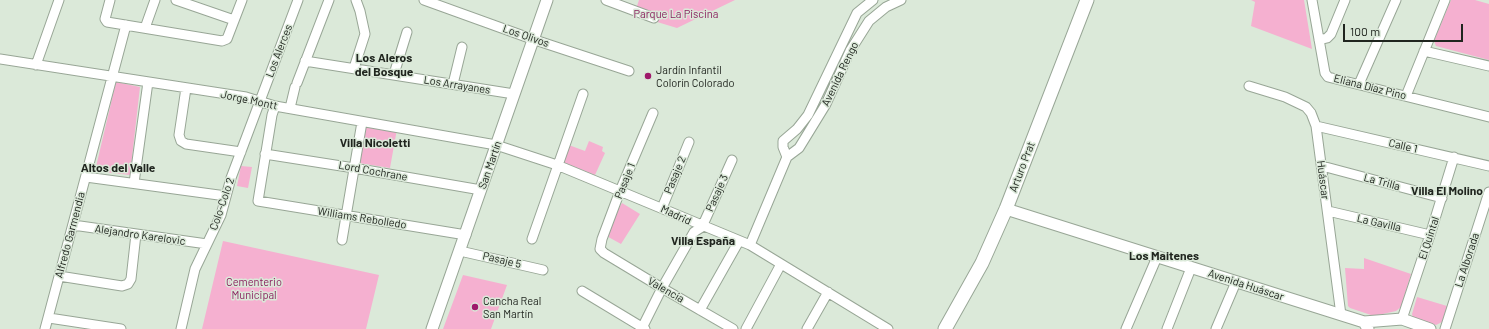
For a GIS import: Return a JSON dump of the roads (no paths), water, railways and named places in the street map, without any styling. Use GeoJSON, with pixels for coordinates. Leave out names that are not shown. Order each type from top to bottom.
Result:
{"type":"FeatureCollection","features":[{"type":"Feature","properties":{"kind":"main road","name":"Arturo Prat"},"geometry":{"type":"LineString","coordinates":[[945,329],[982,263],[1006,209],[1087,0]]}},
{"type":"Feature","properties":{"kind":"street"},"geometry":{"type":"LineString","coordinates":[[36,65],[59,0]]}},
{"type":"Feature","properties":{"kind":"street"},"geometry":{"type":"LineString","coordinates":[[110,0],[105,19],[107,22],[222,41],[227,39],[242,0]]}},
{"type":"Feature","properties":{"kind":"street"},"geometry":{"type":"LineString","coordinates":[[145,28],[155,0]]}},
{"type":"Feature","properties":{"kind":"street"},"geometry":{"type":"LineString","coordinates":[[176,0],[234,20]]}},
{"type":"Feature","properties":{"kind":"street","name":"Los Alerces"},"geometry":{"type":"LineString","coordinates":[[259,102],[298,0]]}},
{"type":"Feature","properties":{"kind":"street"},"geometry":{"type":"LineString","coordinates":[[354,68],[365,34],[360,10],[356,0]]}},
{"type":"Feature","properties":{"kind":"street","name":"Los Olivos"},"geometry":{"type":"LineString","coordinates":[[424,0],[532,39],[629,71]]}},
{"type":"Feature","properties":{"kind":"street","name":"San Martín"},"geometry":{"type":"LineString","coordinates":[[432,329],[466,235],[532,39],[547,0]]}},
{"type":"Feature","properties":{"kind":"street"},"geometry":{"type":"LineString","coordinates":[[606,0],[654,18]]}},
{"type":"Feature","properties":{"kind":"street","name":"Avenida Rengo"},"geometry":{"type":"LineString","coordinates":[[787,157],[783,147],[783,141],[797,129],[808,115],[857,13],[873,0]]}},
{"type":"Feature","properties":{"kind":"street","name":"Avenida Rengo"},"geometry":{"type":"LineString","coordinates":[[750,245],[787,157],[799,148],[826,104],[850,51],[869,21],[886,7],[901,0]]}},
{"type":"Feature","properties":{"kind":"street","name":"Eliana Díaz Pino"},"geometry":{"type":"LineString","coordinates":[[1312,0],[1324,73],[1328,77],[1489,116]]}},
{"type":"Feature","properties":{"kind":"street"},"geometry":{"type":"LineString","coordinates":[[1319,40],[1327,38],[1331,34],[1345,0]]}},
{"type":"Feature","properties":{"kind":"street"},"geometry":{"type":"LineString","coordinates":[[1359,84],[1396,0]]}},
{"type":"Feature","properties":{"kind":"street"},"geometry":{"type":"LineString","coordinates":[[1406,96],[1444,0]]}},
{"type":"Feature","properties":{"kind":"street"},"geometry":{"type":"LineString","coordinates":[[290,108],[296,85],[327,3]]}},
{"type":"Feature","properties":{"kind":"street","name":"Alfredo Garmendia"},"geometry":{"type":"LineString","coordinates":[[45,329],[126,25]]}},
{"type":"Feature","properties":{"kind":"street"},"geometry":{"type":"LineString","coordinates":[[394,74],[407,32]]}},
{"type":"Feature","properties":{"kind":"street"},"geometry":{"type":"LineString","coordinates":[[453,84],[462,47]]}},
{"type":"Feature","properties":{"kind":"street"},"geometry":{"type":"LineString","coordinates":[[1424,51],[1489,66]]}},
{"type":"Feature","properties":{"kind":"street","name":"Jorge Montt"},"geometry":{"type":"LineString","coordinates":[[0,59],[246,97],[275,106],[496,145]]}},
{"type":"Feature","properties":{"kind":"street","name":"Los Arrayanes"},"geometry":{"type":"LineString","coordinates":[[305,61],[514,94]]}},
{"type":"Feature","properties":{"kind":"street"},"geometry":{"type":"LineString","coordinates":[[134,183],[148,82]]}},
{"type":"Feature","properties":{"kind":"street","name":"Huáscar"},"geometry":{"type":"LineString","coordinates":[[1249,86],[1285,97],[1306,107],[1311,112],[1316,126],[1322,166],[1341,315]]}},
{"type":"Feature","properties":{"kind":"street"},"geometry":{"type":"LineString","coordinates":[[186,88],[179,136],[181,141],[186,144],[241,152]]}},
{"type":"Feature","properties":{"kind":"street"},"geometry":{"type":"LineString","coordinates":[[532,239],[583,94]]}},
{"type":"Feature","properties":{"kind":"street","name":"Colo-Colo 2"},"geometry":{"type":"LineString","coordinates":[[181,329],[193,276],[221,215],[226,196],[259,102]]}},
{"type":"Feature","properties":{"kind":"street"},"geometry":{"type":"LineString","coordinates":[[265,154],[275,106]]}},
{"type":"Feature","properties":{"kind":"street","name":"Pasaje 1"},"geometry":{"type":"LineString","coordinates":[[600,250],[620,191],[653,113]]}},
{"type":"Feature","properties":{"kind":"street"},"geometry":{"type":"LineString","coordinates":[[342,240],[362,122]]}},
{"type":"Feature","properties":{"kind":"street","name":"Calle 1"},"geometry":{"type":"LineString","coordinates":[[1316,126],[1489,166]]}},
{"type":"Feature","properties":{"kind":"street","name":"Pasaje 2"},"geometry":{"type":"LineString","coordinates":[[662,208],[689,142]]}},
{"type":"Feature","properties":{"kind":"street","name":"Madrid"},"geometry":{"type":"LineString","coordinates":[[496,145],[557,165],[662,208],[702,227],[750,245],[888,329]]}},
{"type":"Feature","properties":{"kind":"street","name":"Lord Cochrane"},"geometry":{"type":"LineString","coordinates":[[265,154],[481,190]]}},
{"type":"Feature","properties":{"kind":"street","name":"Williams Rebolledo"},"geometry":{"type":"LineString","coordinates":[[265,154],[258,201],[466,235]]}},
{"type":"Feature","properties":{"kind":"street","name":"El Quintal"},"geometry":{"type":"LineString","coordinates":[[1402,319],[1454,157]]}},
{"type":"Feature","properties":{"kind":"street","name":"Pasaje 3"},"geometry":{"type":"LineString","coordinates":[[644,328],[662,288],[694,232],[702,227],[732,160]]}},
{"type":"Feature","properties":{"kind":"street","name":"La Trilla"},"geometry":{"type":"LineString","coordinates":[[1322,166],[1442,198]]}},
{"type":"Feature","properties":{"kind":"street"},"geometry":{"type":"LineString","coordinates":[[86,177],[226,196]]}},
{"type":"Feature","properties":{"kind":"street","name":"La Alborada"},"geometry":{"type":"LineString","coordinates":[[1445,329],[1489,192]]}},
{"type":"Feature","properties":{"kind":"street","name":"Avenida Huáscar"},"geometry":{"type":"LineString","coordinates":[[1006,209],[1341,315],[1365,327]]}},
{"type":"Feature","properties":{"kind":"street","name":"La Gavilla"},"geometry":{"type":"LineString","coordinates":[[1328,211],[1430,235]]}},
{"type":"Feature","properties":{"kind":"street","name":"Alejandro Karelovic"},"geometry":{"type":"LineString","coordinates":[[73,225],[207,244]]}},
{"type":"Feature","properties":{"kind":"street"},"geometry":{"type":"LineString","coordinates":[[59,276],[122,286],[128,284],[136,234]]}},
{"type":"Feature","properties":{"kind":"street"},"geometry":{"type":"LineString","coordinates":[[700,310],[739,241]]}},
{"type":"Feature","properties":{"kind":"street","name":"Valencia"},"geometry":{"type":"LineString","coordinates":[[600,250],[604,254],[733,329]]}},
{"type":"Feature","properties":{"kind":"street","name":"Pasaje 5"},"geometry":{"type":"LineString","coordinates":[[460,251],[543,270]]}},
{"type":"Feature","properties":{"kind":"street"},"geometry":{"type":"LineString","coordinates":[[1126,329],[1157,257]]}},
{"type":"Feature","properties":{"kind":"street"},"geometry":{"type":"LineString","coordinates":[[746,329],[781,264]]}},
{"type":"Feature","properties":{"kind":"street"},"geometry":{"type":"LineString","coordinates":[[1167,329],[1191,268]]}},
{"type":"Feature","properties":{"kind":"street"},"geometry":{"type":"LineString","coordinates":[[1216,329],[1236,282]]}},
{"type":"Feature","properties":{"kind":"street"},"geometry":{"type":"LineString","coordinates":[[582,291],[644,328]]}},
{"type":"Feature","properties":{"kind":"street"},"geometry":{"type":"LineString","coordinates":[[807,329],[828,292]]}},
{"type":"Feature","properties":{"kind":"street"},"geometry":{"type":"LineString","coordinates":[[49,318],[121,329]]}},
{"type":"Feature","properties":{"kind":"street"},"geometry":{"type":"LineString","coordinates":[[1365,327],[1402,319],[1430,329]]}},
{"type":"Feature","properties":{"kind":"place","name":"Jardín Infantil Colorín Colorado"},"geometry":{"type":"Point","coordinates":[648,76]}},
{"type":"Feature","properties":{"kind":"place","name":"Cancha Real San Martín"},"geometry":{"type":"Point","coordinates":[475,307]}},
{"type":"Feature","properties":{"kind":"district","name":"Los Aleros del Bosque"},"geometry":{"type":"Point","coordinates":[384,65]}},
{"type":"Feature","properties":{"kind":"district","name":"Villa Nicoletti"},"geometry":{"type":"Point","coordinates":[375,143]}},
{"type":"Feature","properties":{"kind":"district","name":"Altos del Valle"},"geometry":{"type":"Point","coordinates":[118,168]}},
{"type":"Feature","properties":{"kind":"district","name":"Villa El Molino"},"geometry":{"type":"Point","coordinates":[1447,191]}},
{"type":"Feature","properties":{"kind":"district","name":"Villa España"},"geometry":{"type":"Point","coordinates":[703,241]}},
{"type":"Feature","properties":{"kind":"district","name":"Los Maitenes"},"geometry":{"type":"Point","coordinates":[1164,256]}},
{"type":"Feature","properties":{"kind":"park label","name":"Parque La Piscina"},"geometry":{"type":"Point","coordinates":[676,14]}},
{"type":"Feature","properties":{"kind":"park label","name":"Cementerio Municipal"},"geometry":{"type":"Point","coordinates":[254,288]}}]}
